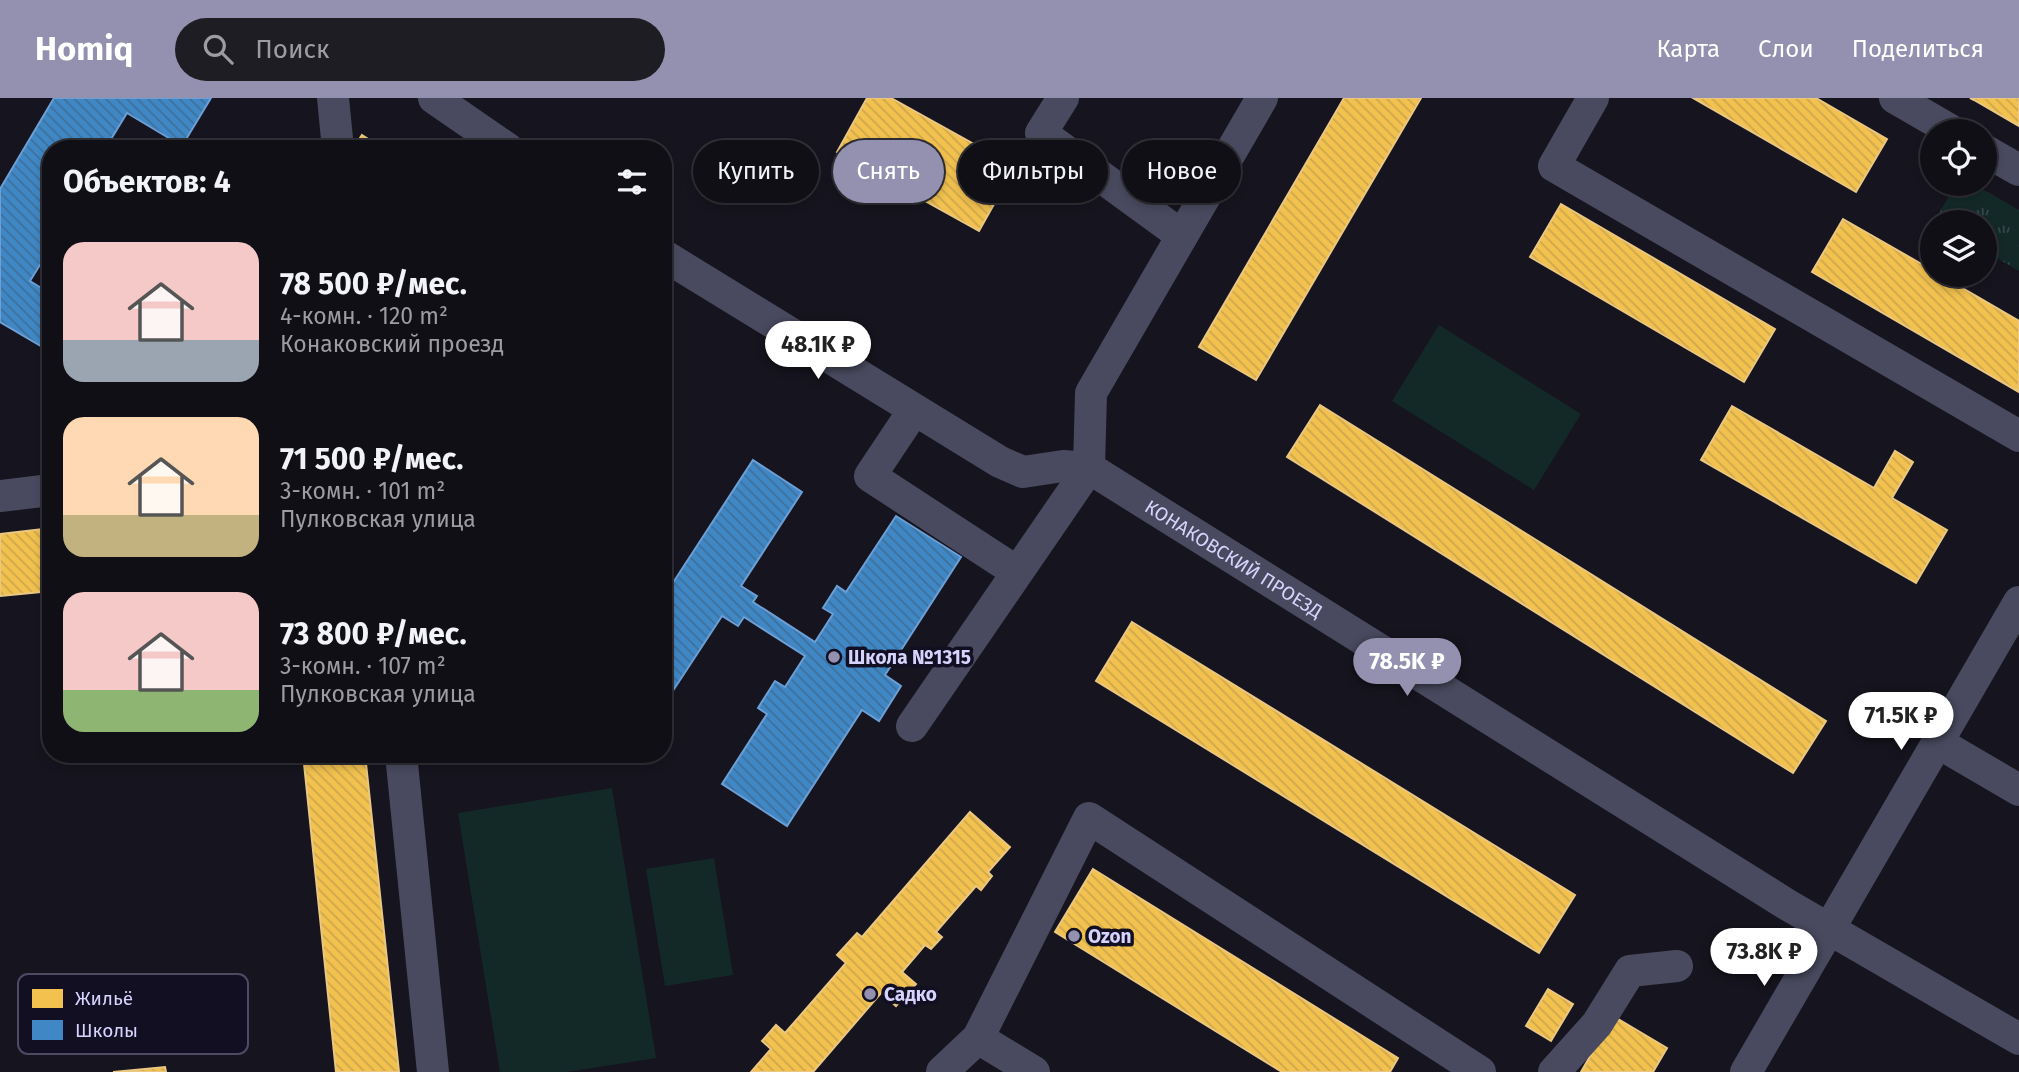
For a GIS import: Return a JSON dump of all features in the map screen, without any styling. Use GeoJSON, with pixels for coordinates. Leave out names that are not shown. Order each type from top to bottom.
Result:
{"type":"FeatureCollection","features":[{"type":"Feature","properties":{"kind":"street"},"geometry":{"type":"LineString","coordinates":[[333,98],[337,140]]}},
{"type":"Feature","properties":{"kind":"street"},"geometry":{"type":"LineString","coordinates":[[434,98],[473,135]]}},
{"type":"Feature","properties":{"kind":"street"},"geometry":{"type":"LineString","coordinates":[[1063,98],[1041,133],[1181,234]]}},
{"type":"Feature","properties":{"kind":"street"},"geometry":{"type":"LineString","coordinates":[[912,726],[1089,468],[1091,393],[1262,98]]}},
{"type":"Feature","properties":{"kind":"street"},"geometry":{"type":"LineString","coordinates":[[1593,98],[1554,166],[2019,436]]}},
{"type":"Feature","properties":{"kind":"street"},"geometry":{"type":"LineString","coordinates":[[1895,98],[1931,119]]}},
{"type":"Feature","properties":{"kind":"street"},"geometry":{"type":"LineString","coordinates":[[1997,157],[2019,170]]}},
{"type":"Feature","properties":{"kind":"street"},"geometry":{"type":"LineString","coordinates":[[672,260],[914,410],[1023,472],[1063,466],[1089,468]]}},
{"type":"Feature","properties":{"kind":"street"},"geometry":{"type":"LineString","coordinates":[[914,410],[870,476],[1017,572]]}},
{"type":"Feature","properties":{"kind":"street","name":"КОНАКОВСКИЙ ПРОЕЗД"},"geometry":{"type":"LineString","coordinates":[[1089,468],[1828,930],[2019,1039]]}},
{"type":"Feature","properties":{"kind":"street"},"geometry":{"type":"LineString","coordinates":[[0,496],[42,491]]}},
{"type":"Feature","properties":{"kind":"street"},"geometry":{"type":"LineString","coordinates":[[1745,1072],[2019,602]]}},
{"type":"Feature","properties":{"kind":"street"},"geometry":{"type":"LineString","coordinates":[[1937,742],[2019,790]]}},
{"type":"Feature","properties":{"kind":"street"},"geometry":{"type":"LineString","coordinates":[[402,763],[432,1072]]}},
{"type":"Feature","properties":{"kind":"street"},"geometry":{"type":"LineString","coordinates":[[943,1072],[978,1038],[1089,818],[1462,1067]]}},
{"type":"Feature","properties":{"kind":"street"},"geometry":{"type":"LineString","coordinates":[[1554,1072],[1597,1024],[1630,971],[1677,966]]}},
{"type":"Feature","properties":{"kind":"street"},"geometry":{"type":"LineString","coordinates":[[978,1038],[1034,1072]]}},
{"type":"Feature","properties":{"kind":"green space"},"geometry":{"type":"Polygon","coordinates":[[[1949,196],[1995,196],[2019,210],[2019,271],[1997,258],[1997,210],[1941,210],[1949,196]]]}},
{"type":"Feature","properties":{"kind":"green space"},"geometry":{"type":"Polygon","coordinates":[[[1439,325],[1581,414],[1534,490],[1392,401],[1439,325]]]}},
{"type":"Feature","properties":{"kind":"green space"},"geometry":{"type":"Polygon","coordinates":[[[612,788],[656,1058],[567,1072],[500,1072],[458,813],[612,788]]]}},
{"type":"Feature","properties":{"kind":"green space"},"geometry":{"type":"Polygon","coordinates":[[[714,858],[733,975],[665,986],[646,869],[714,858]]]}},
{"type":"Feature","properties":{"kind":"building: Жильё"},"geometry":{"type":"Polygon","coordinates":[[[867,98],[891,98],[966,140],[958,140],[958,203],[995,203],[979,231],[929,203],[944,203],[944,140],[844,140],[867,98]]]}},
{"type":"Feature","properties":{"kind":"building: Жильё"},"geometry":{"type":"Polygon","coordinates":[[[1344,98],[1421,98],[1256,380],[1199,347],[1344,98]]]}},
{"type":"Feature","properties":{"kind":"building: Жильё"},"geometry":{"type":"Polygon","coordinates":[[[1693,98],[1816,98],[1887,139],[1856,192],[1693,98]]]}},
{"type":"Feature","properties":{"kind":"building: Жильё"},"geometry":{"type":"Polygon","coordinates":[[[1970,98],[2019,98],[2019,126],[1974,100],[1970,98]]]}},
{"type":"Feature","properties":{"kind":"building: Жильё"},"geometry":{"type":"Polygon","coordinates":[[[1561,204],[1775,329],[1744,382],[1530,257],[1561,204]]]}},
{"type":"Feature","properties":{"kind":"building: Жильё"},"geometry":{"type":"Polygon","coordinates":[[[1843,219],[1920,263],[1920,287],[1961,287],[2019,321],[2019,392],[1812,272],[1843,219]]]}},
{"type":"Feature","properties":{"kind":"building: Жильё"},"geometry":{"type":"Polygon","coordinates":[[[1320,405],[1826,721],[1793,773],[1287,457],[1320,405]]]}},
{"type":"Feature","properties":{"kind":"building: Жильё"},"geometry":{"type":"Polygon","coordinates":[[[1732,406],[1874,488],[1895,451],[1913,462],[1892,498],[1947,530],[1916,583],[1701,460],[1732,406]]]}},
{"type":"Feature","properties":{"kind":"building: Жильё"},"geometry":{"type":"Polygon","coordinates":[[[42,529],[42,592],[0,596],[0,534],[42,529]]]}},
{"type":"Feature","properties":{"kind":"building: Жильё"},"geometry":{"type":"Polygon","coordinates":[[[1132,622],[1575,895],[1539,953],[1096,681],[1132,622]]]}},
{"type":"Feature","properties":{"kind":"building: Жильё"},"geometry":{"type":"Polygon","coordinates":[[[304,763],[366,763],[399,1072],[336,1072],[304,763]]]}},
{"type":"Feature","properties":{"kind":"building: Жильё"},"geometry":{"type":"Polygon","coordinates":[[[970,812],[1010,847],[988,872],[992,876],[981,890],[976,886],[936,932],[942,937],[931,949],[925,945],[902,972],[916,984],[896,1006],[881,993],[813,1072],[751,1072],[771,1049],[762,1041],[776,1025],[785,1033],[846,963],[837,955],[857,933],[862,937],[970,812]]]}},
{"type":"Feature","properties":{"kind":"building: Жильё"},"geometry":{"type":"Polygon","coordinates":[[[1093,869],[1398,1058],[1390,1072],[1282,1072],[1055,932],[1093,869]]]}},
{"type":"Feature","properties":{"kind":"building: Жильё"},"geometry":{"type":"Polygon","coordinates":[[[1548,989],[1573,1004],[1551,1041],[1526,1026],[1548,989]]]}},
{"type":"Feature","properties":{"kind":"building: Жильё"},"geometry":{"type":"Polygon","coordinates":[[[1613,1016],[1667,1048],[1653,1072],[1581,1072],[1613,1016]]]}},
{"type":"Feature","properties":{"kind":"building: Жильё"},"geometry":{"type":"Polygon","coordinates":[[[165,1067],[166,1072],[113,1072],[165,1067]]]}},
{"type":"Feature","properties":{"kind":"building: Школы"},"geometry":{"type":"Polygon","coordinates":[[[54,98],[211,98],[186,140],[172,140],[127,113],[110,140],[42,140],[42,262],[30,281],[42,288],[42,347],[0,322],[0,189],[54,98]]]}},
{"type":"Feature","properties":{"kind":"building: Школы"},"geometry":{"type":"Polygon","coordinates":[[[753,460],[802,492],[741,586],[757,596],[753,602],[815,642],[833,614],[823,608],[837,586],[846,592],[896,516],[961,557],[885,675],[901,686],[879,721],[862,710],[787,826],[722,784],[767,714],[758,708],[775,681],[785,687],[805,656],[744,617],[738,626],[722,616],[672,692],[672,584],[753,460]]]}},
{"type":"Feature","properties":{"kind":"place","name":"Школа №1315"},"geometry":{"type":"Point","coordinates":[834,657]}},
{"type":"Feature","properties":{"kind":"place","name":"Ozon"},"geometry":{"type":"Point","coordinates":[1074,936]}},
{"type":"Feature","properties":{"kind":"place","name":"Садко"},"geometry":{"type":"Point","coordinates":[870,994]}}]}
